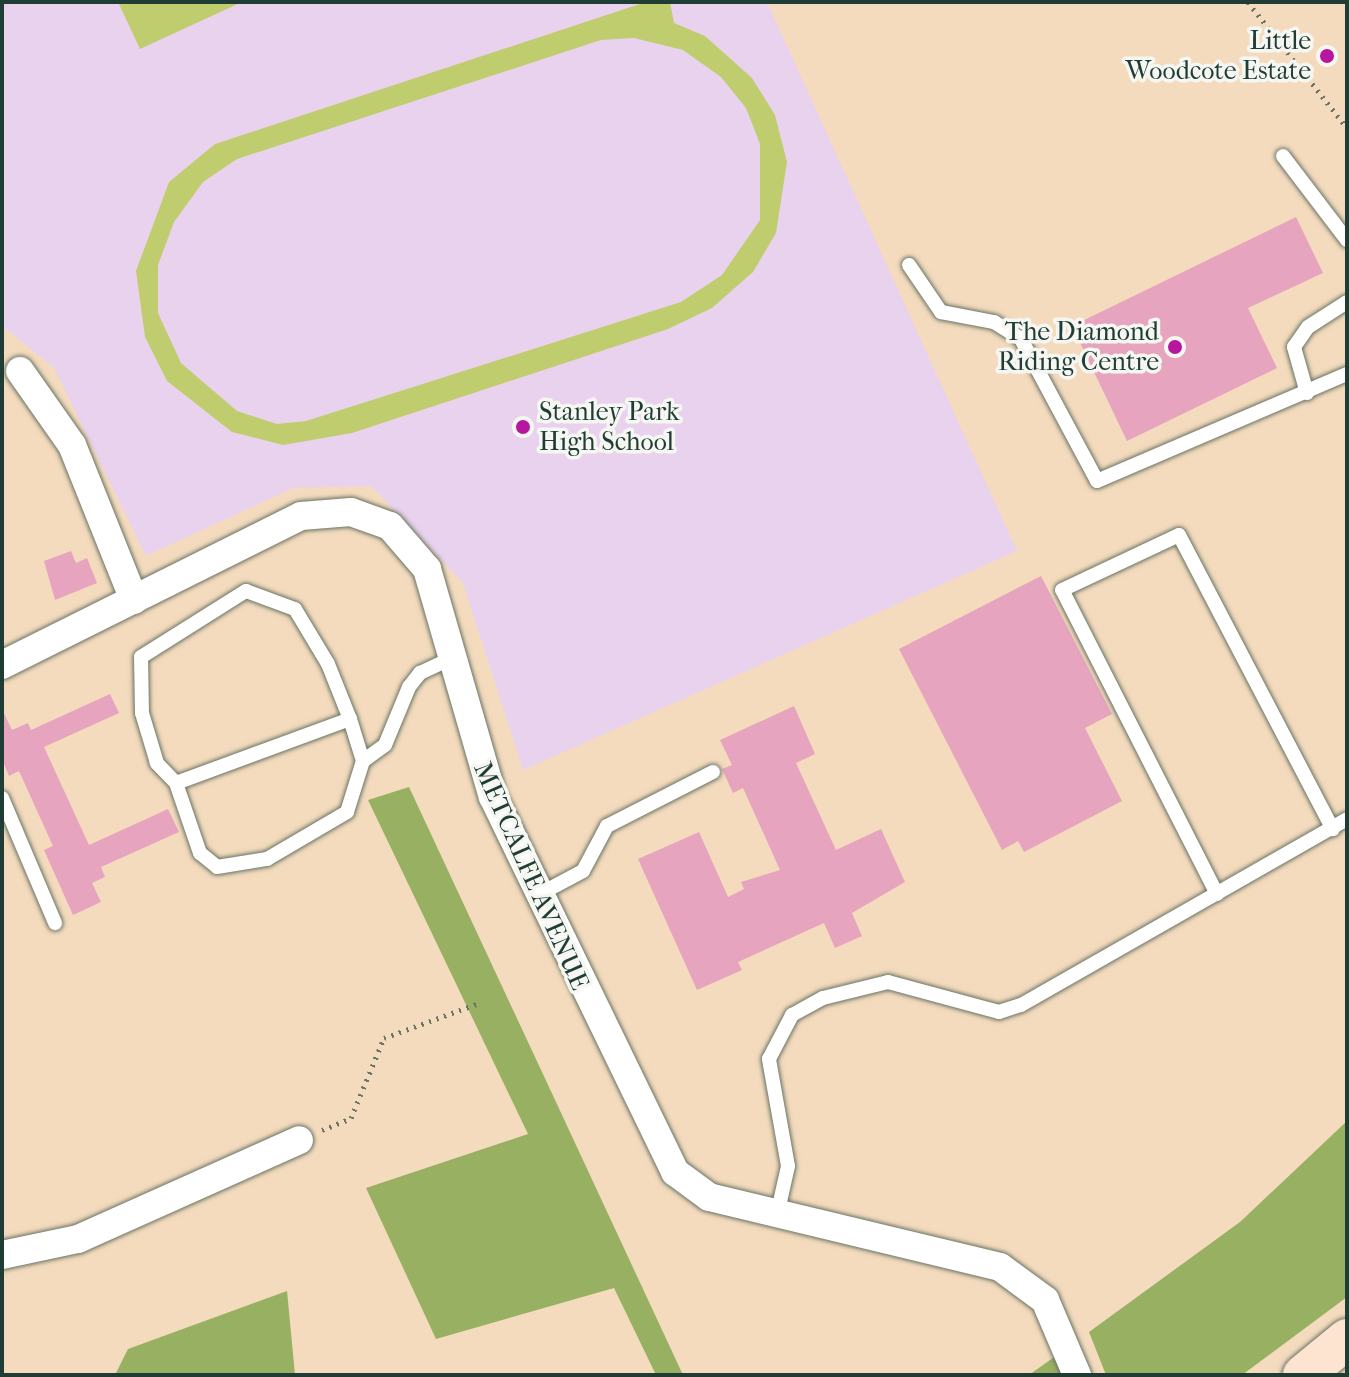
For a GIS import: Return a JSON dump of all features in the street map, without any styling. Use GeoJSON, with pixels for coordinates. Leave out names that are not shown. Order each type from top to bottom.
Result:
{"type":"FeatureCollection","features":[{"type":"Feature","properties":{"kind":"main road"},"geometry":{"type":"LineString","coordinates":[[1303,1375],[1347,1339]]}},
{"type":"Feature","properties":{"kind":"street"},"geometry":{"type":"LineString","coordinates":[[20,371],[72,445],[134,600]]}},
{"type":"Feature","properties":{"kind":"street","name":"METCALFE AVENUE"},"geometry":{"type":"LineString","coordinates":[[2,665],[301,516],[351,512],[390,526],[417,551],[452,658],[475,751],[537,896],[675,1172],[709,1197],[988,1262],[1017,1276],[1045,1300],[1077,1375]]}},
{"type":"Feature","properties":{"kind":"street"},"geometry":{"type":"LineString","coordinates":[[2,1255],[78,1239],[299,1140]]}},
{"type":"Feature","properties":{"kind":"lane"},"geometry":{"type":"LineString","coordinates":[[1283,156],[1347,240]]}},
{"type":"Feature","properties":{"kind":"lane"},"geometry":{"type":"LineString","coordinates":[[909,265],[941,312],[994,322],[1021,339],[1097,481],[1347,374]]}},
{"type":"Feature","properties":{"kind":"lane"},"geometry":{"type":"LineString","coordinates":[[1307,393],[1294,347],[1308,327],[1347,302]]}},
{"type":"Feature","properties":{"kind":"lane"},"geometry":{"type":"LineString","coordinates":[[1217,894],[1062,590],[1179,535],[1333,829]]}},
{"type":"Feature","properties":{"kind":"lane"},"geometry":{"type":"LineString","coordinates":[[246,591],[295,609],[311,628],[350,719],[363,761],[353,801],[339,820],[236,868],[217,867],[200,853],[176,783],[157,763],[142,713],[141,657],[246,591]]}},
{"type":"Feature","properties":{"kind":"lane"},"geometry":{"type":"LineString","coordinates":[[363,761],[385,745],[420,673],[452,658]]}},
{"type":"Feature","properties":{"kind":"lane"},"geometry":{"type":"LineString","coordinates":[[176,783],[350,719]]}},
{"type":"Feature","properties":{"kind":"lane"},"geometry":{"type":"LineString","coordinates":[[537,896],[583,871],[607,826],[713,772]]}},
{"type":"Feature","properties":{"kind":"lane"},"geometry":{"type":"LineString","coordinates":[[2,798],[55,923]]}},
{"type":"Feature","properties":{"kind":"lane"},"geometry":{"type":"LineString","coordinates":[[777,1215],[788,1166],[769,1059],[792,1015],[823,998],[888,982],[999,1012],[1021,1005],[1347,819]]}},
{"type":"Feature","properties":{"kind":"path"},"geometry":{"type":"LineString","coordinates":[[1248,2],[1347,128]]}},
{"type":"Feature","properties":{"kind":"path"},"geometry":{"type":"LineString","coordinates":[[299,1140],[351,1118],[384,1038],[479,1003]]}},
{"type":"Feature","properties":{"kind":"shaded area","name":"Stanley Park High School"},"geometry":{"type":"Polygon","coordinates":[[[2,2],[767,2],[1017,551],[523,770],[463,583],[371,486],[293,488],[146,556],[54,368],[2,326],[2,2]]]}},
{"type":"Feature","properties":{"kind":"green space"},"geometry":{"type":"Polygon","coordinates":[[[118,2],[242,2],[140,49],[118,2]]]}},
{"type":"Feature","properties":{"kind":"green space"},"geometry":{"type":"Polygon","coordinates":[[[646,2],[670,2],[674,23],[705,36],[752,78],[775,115],[787,162],[776,233],[753,272],[712,308],[668,329],[352,433],[283,445],[232,432],[167,381],[145,337],[136,271],[169,182],[215,144],[646,2]],[[634,38],[601,40],[237,159],[203,182],[174,222],[158,265],[158,313],[181,363],[237,411],[277,424],[306,421],[681,302],[722,275],[760,220],[760,144],[746,108],[721,77],[683,50],[634,38]]]}},
{"type":"Feature","properties":{"kind":"green space"},"geometry":{"type":"Polygon","coordinates":[[[409,787],[683,1375],[656,1375],[614,1288],[436,1339],[366,1188],[528,1134],[368,800],[409,787]]]}},
{"type":"Feature","properties":{"kind":"green space"},"geometry":{"type":"Polygon","coordinates":[[[1347,1121],[1347,1297],[1242,1375],[1106,1375],[1089,1332],[1240,1222],[1347,1121]]]}},
{"type":"Feature","properties":{"kind":"green space"},"geometry":{"type":"Polygon","coordinates":[[[287,1291],[295,1375],[115,1375],[128,1349],[287,1291]]]}},
{"type":"Feature","properties":{"kind":"green space"},"geometry":{"type":"Polygon","coordinates":[[[1057,1355],[1064,1375],[1029,1375],[1057,1355]]]}},
{"type":"Feature","properties":{"kind":"building","name":"The Diamond Riding Centre"},"geometry":{"type":"Polygon","coordinates":[[[1296,217],[1323,273],[1248,308],[1277,368],[1127,441],[1072,326],[1296,217]]]}},
{"type":"Feature","properties":{"kind":"building"},"geometry":{"type":"Polygon","coordinates":[[[71,551],[76,563],[87,558],[97,583],[55,600],[44,561],[71,551]]]}},
{"type":"Feature","properties":{"kind":"building"},"geometry":{"type":"Polygon","coordinates":[[[1041,576],[1112,714],[1085,728],[1122,801],[1024,852],[1018,841],[1002,850],[899,649],[1041,576]]]}},
{"type":"Feature","properties":{"kind":"building"},"geometry":{"type":"Polygon","coordinates":[[[110,694],[119,713],[44,747],[89,845],[168,809],[179,832],[101,867],[105,877],[92,883],[101,902],[73,915],[44,850],[53,846],[19,771],[9,776],[2,759],[2,709],[12,730],[28,723],[31,730],[110,694]]]}},
{"type":"Feature","properties":{"kind":"building"},"geometry":{"type":"Polygon","coordinates":[[[794,706],[815,754],[796,763],[836,850],[881,829],[905,882],[852,913],[862,936],[835,948],[824,923],[738,962],[742,970],[697,990],[638,859],[699,832],[728,897],[744,889],[741,882],[780,870],[743,788],[733,793],[722,769],[732,765],[720,740],[794,706]]]}},
{"type":"Feature","properties":{"kind":"place","name":"Little Woodcote Estate"},"geometry":{"type":"Point","coordinates":[1327,56]}},
{"type":"Feature","properties":{"kind":"place","name":"The Diamond Riding Centre"},"geometry":{"type":"Point","coordinates":[1175,347]}},
{"type":"Feature","properties":{"kind":"place","name":"Stanley Park High School"},"geometry":{"type":"Point","coordinates":[523,427]}}]}
